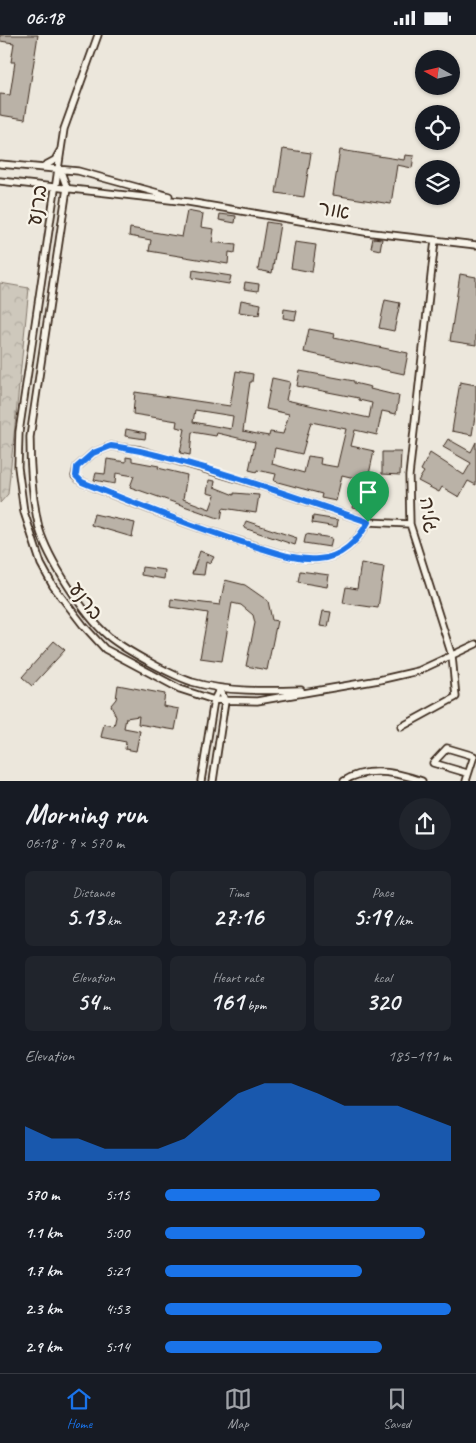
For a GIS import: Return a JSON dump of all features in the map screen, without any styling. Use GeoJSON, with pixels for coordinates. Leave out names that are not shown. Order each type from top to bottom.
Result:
{"type":"FeatureCollection","features":[{"type":"Feature","properties":{"kind":"street"},"geometry":{"type":"LineString","coordinates":[[40,167],[49,165],[55,160],[60,151],[64,129],[98,35]]}},
{"type":"Feature","properties":{"kind":"street"},"geometry":{"type":"LineString","coordinates":[[60,169],[64,129]]}},
{"type":"Feature","properties":{"kind":"street"},"geometry":{"type":"LineString","coordinates":[[0,164],[78,171],[188,202]]}},
{"type":"Feature","properties":{"kind":"street","name":"ברנע"},"geometry":{"type":"LineString","coordinates":[[60,169],[19,432],[18,467],[24,512],[41,564],[53,586],[83,625],[105,649],[180,689],[214,700],[225,701],[257,701],[418,671],[476,644]]}},
{"type":"Feature","properties":{"kind":"street","name":"ברנע"},"geometry":{"type":"LineString","coordinates":[[60,169],[66,188],[30,437],[31,477],[40,529],[47,550],[74,595],[108,636],[149,661],[191,682],[220,687],[321,690]]}},
{"type":"Feature","properties":{"kind":"street"},"geometry":{"type":"LineString","coordinates":[[0,181],[188,202]]}},
{"type":"Feature","properties":{"kind":"street","name":"אור"},"geometry":{"type":"LineString","coordinates":[[188,202],[365,232],[476,245]]}},
{"type":"Feature","properties":{"kind":"street","name":"גליה"},"geometry":{"type":"LineString","coordinates":[[401,727],[456,697],[452,656],[410,524],[409,476],[435,240]]}},
{"type":"Feature","properties":{"kind":"street"},"geometry":{"type":"LineString","coordinates":[[368,522],[359,538],[340,552],[319,559],[292,557],[206,531],[82,482],[76,476],[77,467],[93,453],[111,446],[140,450],[265,487],[368,522],[410,524]]}},
{"type":"Feature","properties":{"kind":"street"},"geometry":{"type":"LineString","coordinates":[[19,480],[31,477]]}},
{"type":"Feature","properties":{"kind":"street"},"geometry":{"type":"LineString","coordinates":[[201,781],[214,700],[220,687]]}},
{"type":"Feature","properties":{"kind":"street"},"geometry":{"type":"LineString","coordinates":[[213,781],[225,701],[220,687]]}},
{"type":"Feature","properties":{"kind":"street"},"geometry":{"type":"LineString","coordinates":[[466,781],[474,756],[447,748],[432,763],[467,773]]}},
{"type":"Feature","properties":{"kind":"street"},"geometry":{"type":"LineString","coordinates":[[344,781],[355,773],[380,771],[422,781]]}},
{"type":"Feature","properties":{"kind":"green space"},"geometry":{"type":"Polygon","coordinates":[[[0,283],[29,288],[8,494],[0,503],[0,283]]]}},
{"type":"Feature","properties":{"kind":"building"},"geometry":{"type":"Polygon","coordinates":[[[0,35],[38,35],[25,119],[0,115],[0,94],[10,95],[15,62],[11,62],[14,43],[0,41],[0,35]]]}},
{"type":"Feature","properties":{"kind":"building"},"geometry":{"type":"Polygon","coordinates":[[[283,149],[311,153],[304,197],[276,193],[283,149]]]}},
{"type":"Feature","properties":{"kind":"building"},"geometry":{"type":"Polygon","coordinates":[[[340,150],[404,160],[405,155],[414,156],[412,168],[397,165],[391,204],[333,195],[340,150]]]}},
{"type":"Feature","properties":{"kind":"building"},"geometry":{"type":"Polygon","coordinates":[[[187,211],[203,214],[201,227],[214,229],[212,242],[236,245],[235,253],[229,252],[228,264],[149,251],[151,240],[129,236],[130,228],[182,237],[187,211]]]}},
{"type":"Feature","properties":{"kind":"building"},"geometry":{"type":"Polygon","coordinates":[[[220,214],[236,216],[235,223],[219,220],[220,214]]]}},
{"type":"Feature","properties":{"kind":"building"},"geometry":{"type":"Polygon","coordinates":[[[266,222],[280,224],[272,273],[258,270],[266,222]]]}},
{"type":"Feature","properties":{"kind":"building"},"geometry":{"type":"Polygon","coordinates":[[[373,238],[382,239],[380,250],[371,248],[373,238]]]}},
{"type":"Feature","properties":{"kind":"building"},"geometry":{"type":"Polygon","coordinates":[[[295,242],[316,245],[312,272],[291,268],[295,242]]]}},
{"type":"Feature","properties":{"kind":"building"},"geometry":{"type":"Polygon","coordinates":[[[193,270],[231,276],[229,284],[192,278],[193,270]]]}},
{"type":"Feature","properties":{"kind":"building"},"geometry":{"type":"Polygon","coordinates":[[[460,274],[476,277],[476,345],[450,341],[460,274]]]}},
{"type":"Feature","properties":{"kind":"building"},"geometry":{"type":"Polygon","coordinates":[[[245,282],[259,284],[258,291],[244,289],[245,282]]]}},
{"type":"Feature","properties":{"kind":"building"},"geometry":{"type":"Polygon","coordinates":[[[241,300],[261,304],[259,315],[239,312],[241,300]]]}},
{"type":"Feature","properties":{"kind":"building"},"geometry":{"type":"Polygon","coordinates":[[[385,300],[400,303],[394,331],[379,328],[385,300]]]}},
{"type":"Feature","properties":{"kind":"building"},"geometry":{"type":"Polygon","coordinates":[[[284,309],[297,311],[295,320],[283,318],[284,309]]]}},
{"type":"Feature","properties":{"kind":"building"},"geometry":{"type":"Polygon","coordinates":[[[309,329],[335,334],[334,338],[408,353],[404,374],[304,352],[309,329]]]}},
{"type":"Feature","properties":{"kind":"building"},"geometry":{"type":"Polygon","coordinates":[[[236,371],[253,374],[252,382],[250,382],[243,431],[269,436],[270,432],[283,434],[289,414],[266,409],[272,378],[290,382],[286,400],[369,418],[372,403],[359,400],[359,398],[297,386],[300,371],[354,381],[354,383],[371,387],[370,389],[399,396],[396,414],[382,411],[377,435],[355,430],[351,446],[374,451],[366,488],[372,490],[368,511],[353,508],[359,479],[342,475],[336,501],[321,498],[322,494],[274,481],[276,474],[249,470],[255,442],[217,433],[216,436],[192,432],[190,455],[180,453],[185,429],[176,427],[177,421],[133,414],[135,392],[230,406],[236,371]],[[195,410],[193,422],[231,429],[233,416],[195,410]],[[311,422],[302,454],[275,448],[272,464],[304,473],[308,456],[321,458],[320,464],[337,467],[346,429],[311,422]]]}},
{"type":"Feature","properties":{"kind":"building"},"geometry":{"type":"Polygon","coordinates":[[[460,382],[476,385],[476,410],[472,435],[452,431],[460,382]]]}},
{"type":"Feature","properties":{"kind":"building"},"geometry":{"type":"Polygon","coordinates":[[[126,429],[146,433],[145,439],[125,436],[126,429]]]}},
{"type":"Feature","properties":{"kind":"building"},"geometry":{"type":"Polygon","coordinates":[[[448,439],[471,452],[476,442],[476,485],[468,481],[459,497],[442,487],[439,492],[418,481],[424,472],[421,470],[430,453],[464,475],[471,463],[443,447],[448,439]]]}},
{"type":"Feature","properties":{"kind":"building"},"geometry":{"type":"Polygon","coordinates":[[[382,452],[401,452],[400,475],[382,474],[382,452]]]}},
{"type":"Feature","properties":{"kind":"building"},"geometry":{"type":"Polygon","coordinates":[[[126,457],[132,458],[132,461],[159,466],[158,468],[187,475],[183,499],[210,509],[215,495],[207,493],[209,480],[215,481],[214,487],[234,495],[234,493],[259,495],[256,513],[223,508],[221,519],[130,487],[134,476],[116,473],[115,484],[94,480],[96,473],[105,474],[107,459],[126,462],[126,457]]]}},
{"type":"Feature","properties":{"kind":"building"},"geometry":{"type":"Polygon","coordinates":[[[94,514],[135,523],[132,537],[91,525],[94,514]]]}},
{"type":"Feature","properties":{"kind":"building"},"geometry":{"type":"Polygon","coordinates":[[[313,516],[338,520],[337,527],[312,523],[313,516]]]}},
{"type":"Feature","properties":{"kind":"building"},"geometry":{"type":"Polygon","coordinates":[[[246,521],[297,538],[295,545],[244,528],[246,521]]]}},
{"type":"Feature","properties":{"kind":"building"},"geometry":{"type":"Polygon","coordinates":[[[306,534],[332,538],[330,547],[304,543],[306,534]]]}},
{"type":"Feature","properties":{"kind":"building"},"geometry":{"type":"Polygon","coordinates":[[[200,551],[214,557],[210,564],[206,562],[204,575],[192,574],[200,551]]]}},
{"type":"Feature","properties":{"kind":"building"},"geometry":{"type":"Polygon","coordinates":[[[361,563],[384,567],[378,608],[343,603],[346,587],[357,589],[361,563]]]}},
{"type":"Feature","properties":{"kind":"building"},"geometry":{"type":"Polygon","coordinates":[[[142,567],[165,570],[164,579],[141,575],[142,567]]]}},
{"type":"Feature","properties":{"kind":"building"},"geometry":{"type":"Polygon","coordinates":[[[300,571],[329,575],[327,587],[298,582],[300,571]]]}},
{"type":"Feature","properties":{"kind":"building"},"geometry":{"type":"Polygon","coordinates":[[[225,580],[245,585],[268,601],[272,620],[277,621],[267,670],[246,666],[255,623],[253,615],[241,605],[232,603],[222,661],[200,658],[208,613],[170,607],[171,599],[220,605],[225,580]]]}},
{"type":"Feature","properties":{"kind":"building"},"geometry":{"type":"Polygon","coordinates":[[[323,611],[331,612],[328,627],[320,626],[323,611]]]}},
{"type":"Feature","properties":{"kind":"building"},"geometry":{"type":"Polygon","coordinates":[[[54,641],[65,650],[32,686],[22,677],[54,641]]]}},
{"type":"Feature","properties":{"kind":"building"},"geometry":{"type":"Polygon","coordinates":[[[118,685],[165,694],[163,706],[179,709],[175,730],[138,724],[139,716],[126,718],[124,728],[140,731],[136,751],[125,749],[126,742],[101,737],[104,724],[114,726],[116,717],[111,705],[116,699],[118,685]]]}},
{"type":"Feature","properties":{"kind":"route"},"geometry":{"type":"LineString","coordinates":[[111,446],[140,450],[265,487],[368,522],[359,538],[340,552],[319,559],[292,557],[206,531],[156,513],[82,482],[76,476],[77,467],[93,453],[111,446]]}}]}
